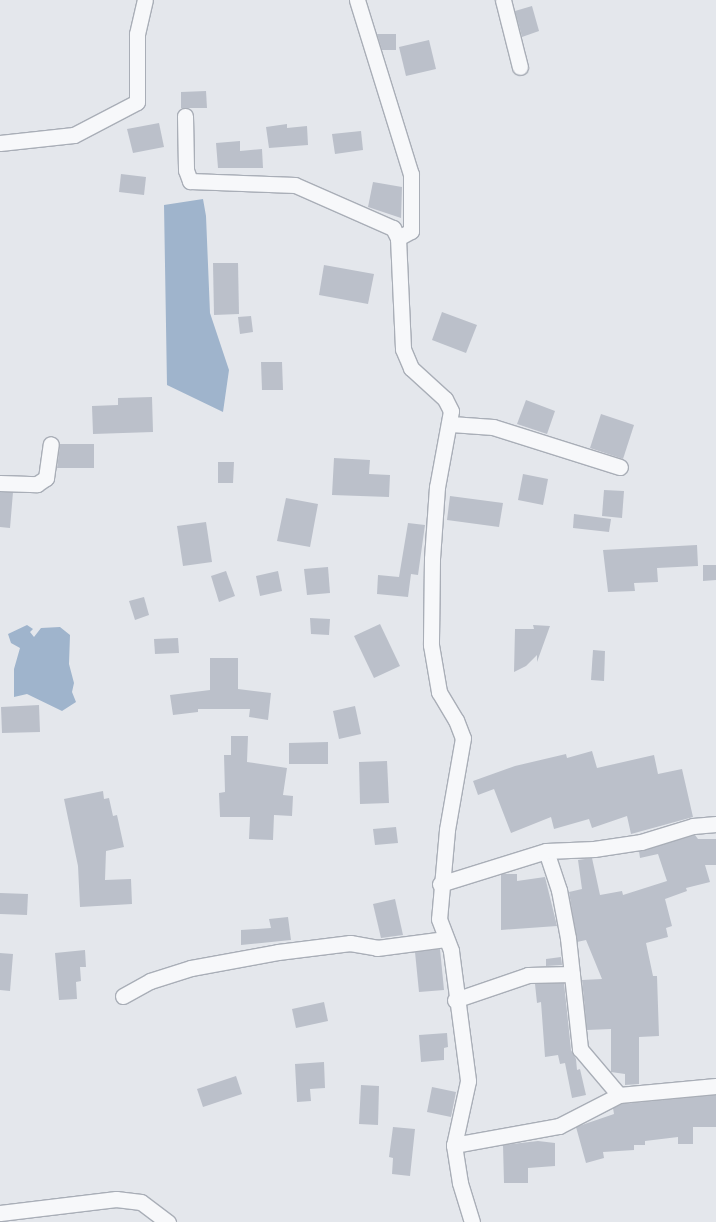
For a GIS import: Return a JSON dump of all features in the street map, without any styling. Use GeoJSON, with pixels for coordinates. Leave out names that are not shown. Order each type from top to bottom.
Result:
{"type":"FeatureCollection","features":[{"type":"Feature","properties":{"kind":"street"},"geometry":{"type":"LineString","coordinates":[[0,143],[74,135],[137,102],[137,34],[145,0]]}},
{"type":"Feature","properties":{"kind":"street"},"geometry":{"type":"LineString","coordinates":[[357,0],[411,174],[411,231],[398,238]]}},
{"type":"Feature","properties":{"kind":"street"},"geometry":{"type":"LineString","coordinates":[[503,0],[520,67]]}},
{"type":"Feature","properties":{"kind":"street"},"geometry":{"type":"LineString","coordinates":[[185,116],[186,170],[190,181],[295,185],[393,228],[398,238],[403,349],[411,368],[445,399],[450,411],[450,424],[437,488],[432,559],[431,645],[439,692],[456,720],[463,738],[440,884],[439,919],[450,951],[455,1000],[468,1081],[454,1145],[460,1183],[472,1222]]}},
{"type":"Feature","properties":{"kind":"street"},"geometry":{"type":"LineString","coordinates":[[450,424],[492,427],[620,467]]}},
{"type":"Feature","properties":{"kind":"street"},"geometry":{"type":"LineString","coordinates":[[0,483],[37,484],[46,478],[51,444]]}},
{"type":"Feature","properties":{"kind":"street"},"geometry":{"type":"LineString","coordinates":[[440,884],[546,851],[594,849],[641,842],[693,826],[716,824]]}},
{"type":"Feature","properties":{"kind":"street"},"geometry":{"type":"LineString","coordinates":[[546,851],[559,890],[572,974],[580,1049],[619,1095]]}},
{"type":"Feature","properties":{"kind":"street"},"geometry":{"type":"LineString","coordinates":[[123,996],[150,981],[192,968],[278,952],[350,943],[378,948],[445,939]]}},
{"type":"Feature","properties":{"kind":"street"},"geometry":{"type":"LineString","coordinates":[[455,1000],[528,975],[572,974]]}},
{"type":"Feature","properties":{"kind":"street"},"geometry":{"type":"LineString","coordinates":[[454,1145],[559,1126],[619,1095],[716,1086]]}},
{"type":"Feature","properties":{"kind":"street"},"geometry":{"type":"LineString","coordinates":[[0,1213],[116,1199],[141,1202],[168,1222]]}},
{"type":"Feature","properties":{"kind":"water"},"geometry":{"type":"Polygon","coordinates":[[[203,199],[206,216],[210,313],[229,370],[223,412],[167,385],[164,205],[203,199]]]}},
{"type":"Feature","properties":{"kind":"water"},"geometry":{"type":"Polygon","coordinates":[[[27,625],[33,629],[30,632],[34,637],[41,628],[60,627],[70,635],[69,664],[74,683],[72,692],[76,702],[62,711],[27,694],[14,697],[14,669],[20,648],[11,643],[8,634],[27,625]]]}},
{"type":"Feature","properties":{"kind":"building"},"geometry":{"type":"Polygon","coordinates":[[[532,6],[539,31],[522,37],[515,11],[532,6]]]}},
{"type":"Feature","properties":{"kind":"building"},"geometry":{"type":"Polygon","coordinates":[[[377,34],[396,34],[396,50],[382,50],[377,34]]]}},
{"type":"Feature","properties":{"kind":"building"},"geometry":{"type":"Polygon","coordinates":[[[429,40],[436,69],[406,76],[399,47],[429,40]]]}},
{"type":"Feature","properties":{"kind":"building"},"geometry":{"type":"Polygon","coordinates":[[[206,91],[207,108],[181,108],[181,92],[206,91]]]}},
{"type":"Feature","properties":{"kind":"building"},"geometry":{"type":"Polygon","coordinates":[[[159,123],[164,147],[133,153],[127,129],[159,123]]]}},
{"type":"Feature","properties":{"kind":"building"},"geometry":{"type":"Polygon","coordinates":[[[287,124],[287,128],[307,126],[308,145],[269,148],[266,127],[287,124]]]}},
{"type":"Feature","properties":{"kind":"building"},"geometry":{"type":"Polygon","coordinates":[[[361,131],[363,150],[335,154],[332,134],[361,131]]]}},
{"type":"Feature","properties":{"kind":"building"},"geometry":{"type":"Polygon","coordinates":[[[240,141],[240,151],[262,149],[263,168],[218,168],[216,143],[240,141]]]}},
{"type":"Feature","properties":{"kind":"building"},"geometry":{"type":"Polygon","coordinates":[[[121,174],[146,177],[144,195],[119,192],[121,174]]]}},
{"type":"Feature","properties":{"kind":"building"},"geometry":{"type":"Polygon","coordinates":[[[373,182],[402,187],[401,218],[368,207],[373,182]]]}},
{"type":"Feature","properties":{"kind":"building"},"geometry":{"type":"Polygon","coordinates":[[[213,263],[238,263],[239,314],[214,315],[213,263]]]}},
{"type":"Feature","properties":{"kind":"building"},"geometry":{"type":"Polygon","coordinates":[[[324,265],[374,274],[368,304],[319,295],[324,265]]]}},
{"type":"Feature","properties":{"kind":"building"},"geometry":{"type":"Polygon","coordinates":[[[442,312],[477,325],[466,353],[432,340],[442,312]]]}},
{"type":"Feature","properties":{"kind":"building"},"geometry":{"type":"Polygon","coordinates":[[[251,316],[253,332],[240,334],[238,317],[251,316]]]}},
{"type":"Feature","properties":{"kind":"building"},"geometry":{"type":"Polygon","coordinates":[[[261,362],[282,362],[283,390],[262,390],[261,362]]]}},
{"type":"Feature","properties":{"kind":"building"},"geometry":{"type":"Polygon","coordinates":[[[152,397],[153,432],[93,434],[92,406],[118,405],[118,398],[152,397]]]}},
{"type":"Feature","properties":{"kind":"building"},"geometry":{"type":"Polygon","coordinates":[[[526,400],[555,411],[547,434],[517,424],[526,400]]]}},
{"type":"Feature","properties":{"kind":"building"},"geometry":{"type":"Polygon","coordinates":[[[601,414],[634,425],[623,459],[590,448],[601,414]]]}},
{"type":"Feature","properties":{"kind":"building"},"geometry":{"type":"Polygon","coordinates":[[[60,444],[94,444],[94,468],[57,468],[60,444]]]}},
{"type":"Feature","properties":{"kind":"building"},"geometry":{"type":"Polygon","coordinates":[[[334,458],[370,460],[369,474],[390,475],[389,497],[332,495],[334,458]]]}},
{"type":"Feature","properties":{"kind":"building"},"geometry":{"type":"Polygon","coordinates":[[[218,462],[234,462],[233,483],[218,483],[218,462]]]}},
{"type":"Feature","properties":{"kind":"building"},"geometry":{"type":"Polygon","coordinates":[[[523,474],[548,479],[543,505],[518,500],[523,474]]]}},
{"type":"Feature","properties":{"kind":"building"},"geometry":{"type":"Polygon","coordinates":[[[604,490],[624,491],[622,518],[602,516],[604,490]]]}},
{"type":"Feature","properties":{"kind":"building"},"geometry":{"type":"Polygon","coordinates":[[[0,492],[13,492],[10,528],[0,527],[0,492]]]}},
{"type":"Feature","properties":{"kind":"building"},"geometry":{"type":"Polygon","coordinates":[[[450,496],[503,503],[499,527],[447,520],[450,496]]]}},
{"type":"Feature","properties":{"kind":"building"},"geometry":{"type":"Polygon","coordinates":[[[286,498],[318,504],[310,547],[277,541],[286,498]]]}},
{"type":"Feature","properties":{"kind":"building"},"geometry":{"type":"Polygon","coordinates":[[[574,514],[611,519],[609,532],[573,528],[574,514]]]}},
{"type":"Feature","properties":{"kind":"building"},"geometry":{"type":"Polygon","coordinates":[[[206,522],[212,562],[183,566],[177,526],[206,522]]]}},
{"type":"Feature","properties":{"kind":"building"},"geometry":{"type":"Polygon","coordinates":[[[408,523],[425,525],[418,575],[411,574],[408,597],[377,594],[378,575],[399,577],[408,523]]]}},
{"type":"Feature","properties":{"kind":"building"},"geometry":{"type":"Polygon","coordinates":[[[697,545],[698,566],[657,568],[658,582],[634,583],[635,591],[608,592],[603,550],[697,545]]]}},
{"type":"Feature","properties":{"kind":"building"},"geometry":{"type":"Polygon","coordinates":[[[703,565],[716,565],[716,580],[703,581],[703,565]]]}},
{"type":"Feature","properties":{"kind":"building"},"geometry":{"type":"Polygon","coordinates":[[[328,567],[330,593],[307,595],[304,569],[328,567]]]}},
{"type":"Feature","properties":{"kind":"building"},"geometry":{"type":"Polygon","coordinates":[[[226,571],[235,596],[219,602],[211,576],[226,571]]]}},
{"type":"Feature","properties":{"kind":"building"},"geometry":{"type":"Polygon","coordinates":[[[278,571],[282,591],[260,596],[256,576],[278,571]]]}},
{"type":"Feature","properties":{"kind":"building"},"geometry":{"type":"Polygon","coordinates":[[[144,597],[149,615],[135,620],[129,601],[144,597]]]}},
{"type":"Feature","properties":{"kind":"building"},"geometry":{"type":"Polygon","coordinates":[[[310,618],[330,619],[329,635],[311,634],[310,618]]]}},
{"type":"Feature","properties":{"kind":"building"},"geometry":{"type":"Polygon","coordinates":[[[380,624],[400,666],[374,678],[354,636],[380,624]]]}},
{"type":"Feature","properties":{"kind":"building"},"geometry":{"type":"Polygon","coordinates":[[[533,625],[550,626],[537,662],[537,655],[526,666],[514,672],[515,629],[534,629],[533,625]]]}},
{"type":"Feature","properties":{"kind":"building"},"geometry":{"type":"Polygon","coordinates":[[[178,638],[179,653],[155,654],[154,639],[178,638]]]}},
{"type":"Feature","properties":{"kind":"building"},"geometry":{"type":"Polygon","coordinates":[[[593,650],[605,651],[604,681],[591,680],[593,650]]]}},
{"type":"Feature","properties":{"kind":"building"},"geometry":{"type":"Polygon","coordinates":[[[210,658],[238,658],[238,689],[271,693],[268,720],[249,717],[250,709],[198,709],[198,712],[173,715],[170,695],[210,690],[210,658]]]}},
{"type":"Feature","properties":{"kind":"building"},"geometry":{"type":"Polygon","coordinates":[[[39,705],[40,732],[2,733],[1,707],[39,705]]]}},
{"type":"Feature","properties":{"kind":"building"},"geometry":{"type":"Polygon","coordinates":[[[355,706],[361,734],[339,739],[333,711],[355,706]]]}},
{"type":"Feature","properties":{"kind":"building"},"geometry":{"type":"Polygon","coordinates":[[[231,736],[248,736],[247,762],[287,768],[283,795],[293,796],[292,816],[274,815],[273,840],[249,839],[250,817],[220,817],[219,793],[225,792],[224,755],[231,755],[231,736]]]}},
{"type":"Feature","properties":{"kind":"building"},"geometry":{"type":"Polygon","coordinates":[[[328,742],[328,764],[289,764],[289,743],[328,742]]]}},
{"type":"Feature","properties":{"kind":"building"},"geometry":{"type":"Polygon","coordinates":[[[592,751],[597,768],[654,755],[658,774],[682,769],[693,817],[631,834],[627,816],[592,828],[589,819],[554,829],[551,817],[511,833],[494,789],[478,795],[473,781],[515,766],[566,754],[567,758],[592,751]]]}},
{"type":"Feature","properties":{"kind":"building"},"geometry":{"type":"Polygon","coordinates":[[[387,761],[389,803],[360,804],[359,762],[387,761]]]}},
{"type":"Feature","properties":{"kind":"building"},"geometry":{"type":"Polygon","coordinates":[[[103,791],[104,799],[109,798],[113,816],[117,815],[124,847],[106,851],[105,880],[131,879],[132,904],[80,907],[78,866],[64,799],[103,791]]]}},
{"type":"Feature","properties":{"kind":"building"},"geometry":{"type":"Polygon","coordinates":[[[396,827],[398,843],[375,845],[373,829],[396,827]]]}},
{"type":"Feature","properties":{"kind":"building"},"geometry":{"type":"Polygon","coordinates":[[[695,835],[698,839],[716,839],[716,865],[705,865],[710,882],[686,888],[687,891],[665,899],[672,926],[666,928],[668,937],[646,943],[653,976],[657,976],[659,1036],[639,1037],[639,1084],[625,1085],[625,1074],[611,1072],[611,1029],[587,1030],[582,980],[602,979],[586,940],[577,942],[569,892],[582,889],[578,860],[592,858],[600,895],[622,891],[623,895],[667,881],[658,854],[640,858],[639,851],[695,835]]]}},
{"type":"Feature","properties":{"kind":"building"},"geometry":{"type":"Polygon","coordinates":[[[501,874],[517,874],[517,881],[545,877],[557,926],[501,930],[501,874]]]}},
{"type":"Feature","properties":{"kind":"building"},"geometry":{"type":"Polygon","coordinates":[[[0,893],[28,894],[27,915],[0,914],[0,893]]]}},
{"type":"Feature","properties":{"kind":"building"},"geometry":{"type":"Polygon","coordinates":[[[395,899],[403,935],[381,938],[373,904],[395,899]]]}},
{"type":"Feature","properties":{"kind":"building"},"geometry":{"type":"Polygon","coordinates":[[[288,917],[291,940],[241,945],[241,930],[271,928],[269,919],[288,917]]]}},
{"type":"Feature","properties":{"kind":"building"},"geometry":{"type":"Polygon","coordinates":[[[440,949],[444,990],[419,992],[415,952],[440,949]]]}},
{"type":"Feature","properties":{"kind":"building"},"geometry":{"type":"Polygon","coordinates":[[[85,950],[86,967],[80,967],[81,981],[76,982],[77,999],[59,1000],[55,953],[85,950]]]}},
{"type":"Feature","properties":{"kind":"building"},"geometry":{"type":"Polygon","coordinates":[[[0,953],[13,954],[10,991],[0,990],[0,953]]]}},
{"type":"Feature","properties":{"kind":"building"},"geometry":{"type":"Polygon","coordinates":[[[561,957],[562,965],[546,966],[546,959],[561,957]]]}},
{"type":"Feature","properties":{"kind":"building"},"geometry":{"type":"Polygon","coordinates":[[[564,983],[571,1050],[576,1059],[577,1070],[580,1069],[586,1095],[572,1098],[565,1063],[560,1064],[558,1055],[545,1057],[541,1002],[537,1003],[535,984],[564,983]]]}},
{"type":"Feature","properties":{"kind":"building"},"geometry":{"type":"Polygon","coordinates":[[[324,1002],[328,1021],[296,1028],[292,1009],[324,1002]]]}},
{"type":"Feature","properties":{"kind":"building"},"geometry":{"type":"Polygon","coordinates":[[[447,1033],[448,1047],[444,1048],[444,1060],[421,1062],[419,1035],[447,1033]]]}},
{"type":"Feature","properties":{"kind":"building"},"geometry":{"type":"Polygon","coordinates":[[[324,1062],[325,1088],[310,1089],[311,1101],[297,1102],[295,1064],[324,1062]]]}},
{"type":"Feature","properties":{"kind":"building"},"geometry":{"type":"Polygon","coordinates":[[[236,1076],[242,1094],[203,1107],[197,1089],[236,1076]]]}},
{"type":"Feature","properties":{"kind":"building"},"geometry":{"type":"Polygon","coordinates":[[[361,1085],[379,1086],[378,1125],[359,1124],[361,1085]]]}},
{"type":"Feature","properties":{"kind":"building"},"geometry":{"type":"Polygon","coordinates":[[[432,1087],[456,1092],[451,1117],[427,1112],[432,1087]]]}},
{"type":"Feature","properties":{"kind":"building"},"geometry":{"type":"Polygon","coordinates":[[[716,1095],[716,1127],[693,1127],[693,1144],[678,1144],[678,1137],[645,1141],[645,1145],[634,1145],[634,1150],[603,1152],[604,1158],[586,1163],[576,1127],[614,1114],[613,1108],[622,1104],[716,1095]]]}},
{"type":"Feature","properties":{"kind":"building"},"geometry":{"type":"Polygon","coordinates":[[[393,1127],[415,1129],[410,1176],[392,1174],[393,1158],[389,1157],[393,1127]]]}},
{"type":"Feature","properties":{"kind":"building"},"geometry":{"type":"Polygon","coordinates":[[[538,1141],[555,1143],[555,1166],[528,1168],[528,1183],[504,1183],[503,1145],[538,1141]]]}}]}
